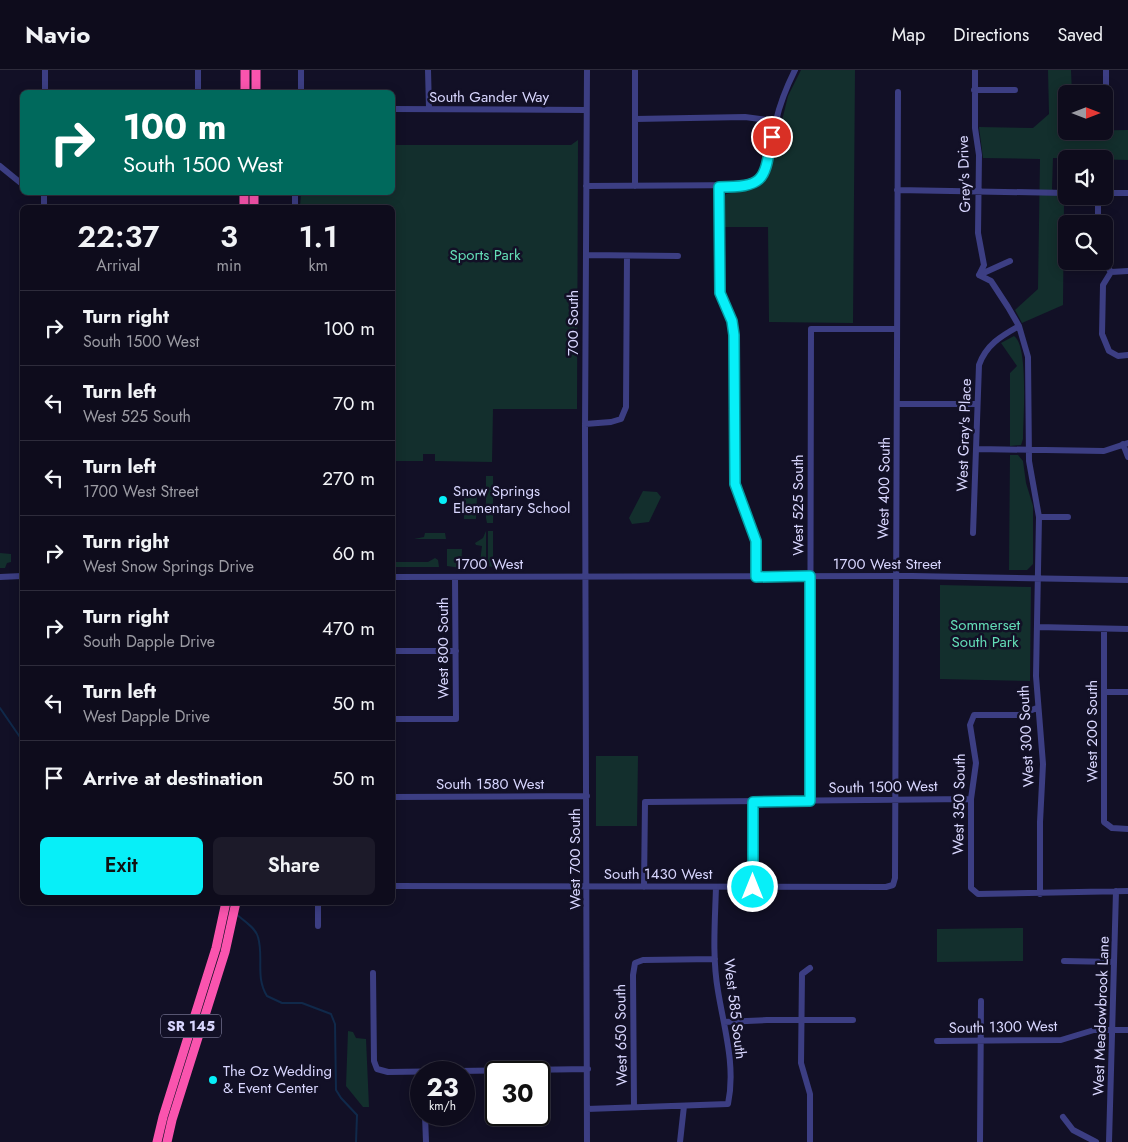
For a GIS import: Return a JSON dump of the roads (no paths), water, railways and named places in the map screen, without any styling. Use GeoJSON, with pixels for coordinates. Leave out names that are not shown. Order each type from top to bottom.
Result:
{"type":"FeatureCollection","features":[{"type":"Feature","properties":{"kind":"highway"},"geometry":{"type":"LineString","coordinates":[[245,70],[245,90]]}},
{"type":"Feature","properties":{"kind":"highway"},"geometry":{"type":"LineString","coordinates":[[256,70],[256,90]]}},
{"type":"Feature","properties":{"kind":"highway","name":"SR 145"},"geometry":{"type":"LineString","coordinates":[[157,1142],[163,1117],[216,948],[225,906]]}},
{"type":"Feature","properties":{"kind":"highway","name":"SR 145"},"geometry":{"type":"LineString","coordinates":[[168,1142],[172,1120],[225,952],[235,909]]}},
{"type":"Feature","properties":{"kind":"street"},"geometry":{"type":"LineString","coordinates":[[45,70],[45,90]]}},
{"type":"Feature","properties":{"kind":"street"},"geometry":{"type":"LineString","coordinates":[[198,70],[198,90]]}},
{"type":"Feature","properties":{"kind":"street"},"geometry":{"type":"LineString","coordinates":[[301,70],[301,90]]}},
{"type":"Feature","properties":{"kind":"street"},"geometry":{"type":"LineString","coordinates":[[428,70],[429,108]]}},
{"type":"Feature","properties":{"kind":"street","name":"700 South"},"geometry":{"type":"LineString","coordinates":[[585,577],[587,70]]}},
{"type":"Feature","properties":{"kind":"street"},"geometry":{"type":"LineString","coordinates":[[635,70],[635,186]]}},
{"type":"Feature","properties":{"kind":"street"},"geometry":{"type":"LineString","coordinates":[[586,186],[747,187],[756,183],[761,179],[766,169],[776,121],[795,70]]}},
{"type":"Feature","properties":{"kind":"street","name":"Grey's Drive"},"geometry":{"type":"LineString","coordinates":[[975,70],[974,90],[979,191],[978,233],[984,265],[979,275]]}},
{"type":"Feature","properties":{"kind":"street"},"geometry":{"type":"LineString","coordinates":[[1106,70],[1106,85]]}},
{"type":"Feature","properties":{"kind":"street"},"geometry":{"type":"LineString","coordinates":[[974,90],[1014,90]]}},
{"type":"Feature","properties":{"kind":"street","name":"West 400 South"},"geometry":{"type":"LineString","coordinates":[[893,885],[895,878],[898,92]]}},
{"type":"Feature","properties":{"kind":"street","name":"South Gander Way"},"geometry":{"type":"LineString","coordinates":[[395,109],[586,110]]}},
{"type":"Feature","properties":{"kind":"street"},"geometry":{"type":"LineString","coordinates":[[635,119],[745,117],[776,121]]}},
{"type":"Feature","properties":{"kind":"street"},"geometry":{"type":"LineString","coordinates":[[0,166],[20,182]]}},
{"type":"Feature","properties":{"kind":"street"},"geometry":{"type":"LineString","coordinates":[[719,187],[720,293],[732,321],[734,335],[735,484],[756,541],[756,577]]}},
{"type":"Feature","properties":{"kind":"street"},"geometry":{"type":"LineString","coordinates":[[897,190],[1058,193]]}},
{"type":"Feature","properties":{"kind":"street"},"geometry":{"type":"LineString","coordinates":[[1113,193],[1128,193]]}},
{"type":"Feature","properties":{"kind":"street"},"geometry":{"type":"LineString","coordinates":[[586,256],[678,256]]}},
{"type":"Feature","properties":{"kind":"street"},"geometry":{"type":"LineString","coordinates":[[585,424],[611,422],[620,419],[626,407],[627,256]]}},
{"type":"Feature","properties":{"kind":"street"},"geometry":{"type":"LineString","coordinates":[[979,275],[1010,261]]}},
{"type":"Feature","properties":{"kind":"street"},"geometry":{"type":"LineString","coordinates":[[1128,271],[1111,272],[1103,285],[1102,334],[1109,352],[1118,356],[1128,355]]}},
{"type":"Feature","properties":{"kind":"street","name":"West 300 South"},"geometry":{"type":"LineString","coordinates":[[979,275],[992,282],[1019,326],[1028,357],[1030,472],[1039,517],[1037,708],[1044,764],[1040,822],[1040,894]]}},
{"type":"Feature","properties":{"kind":"street","name":"West Gray's Place"},"geometry":{"type":"LineString","coordinates":[[973,533],[977,449],[977,376],[982,355],[994,342],[1019,326]]}},
{"type":"Feature","properties":{"kind":"street","name":"West 525 South"},"geometry":{"type":"LineString","coordinates":[[810,801],[811,329],[896,329]]}},
{"type":"Feature","properties":{"kind":"street"},"geometry":{"type":"LineString","coordinates":[[897,404],[977,404]]}},
{"type":"Feature","properties":{"kind":"street"},"geometry":{"type":"LineString","coordinates":[[977,449],[1104,451],[1126,443],[1128,457]]}},
{"type":"Feature","properties":{"kind":"street"},"geometry":{"type":"LineString","coordinates":[[1039,517],[1068,517]]}},
{"type":"Feature","properties":{"kind":"street"},"geometry":{"type":"LineString","coordinates":[[0,577],[20,576]]}},
{"type":"Feature","properties":{"kind":"street","name":"1700 West"},"geometry":{"type":"LineString","coordinates":[[395,577],[585,577]]}},
{"type":"Feature","properties":{"kind":"street","name":"West 800 South"},"geometry":{"type":"LineString","coordinates":[[395,719],[456,719],[456,577]]}},
{"type":"Feature","properties":{"kind":"street","name":"1700 West Street"},"geometry":{"type":"LineString","coordinates":[[585,577],[1038,577]]}},
{"type":"Feature","properties":{"kind":"street","name":"West 700 South"},"geometry":{"type":"LineString","coordinates":[[585,577],[587,1142]]}},
{"type":"Feature","properties":{"kind":"street"},"geometry":{"type":"LineString","coordinates":[[1038,577],[1128,580]]}},
{"type":"Feature","properties":{"kind":"street"},"geometry":{"type":"LineString","coordinates":[[1037,627],[1128,629]]}},
{"type":"Feature","properties":{"kind":"street","name":"West 200 South"},"geometry":{"type":"LineString","coordinates":[[1104,629],[1104,822],[1112,828],[1128,829]]}},
{"type":"Feature","properties":{"kind":"street"},"geometry":{"type":"LineString","coordinates":[[395,651],[456,651]]}},
{"type":"Feature","properties":{"kind":"street"},"geometry":{"type":"LineString","coordinates":[[1104,692],[1128,692]]}},
{"type":"Feature","properties":{"kind":"street","name":"West 350 South"},"geometry":{"type":"LineString","coordinates":[[1037,708],[1019,715],[974,715],[970,725],[976,763],[971,798],[971,888],[978,894],[1040,894]]}},
{"type":"Feature","properties":{"kind":"street","name":"South 1580 West"},"geometry":{"type":"LineString","coordinates":[[395,797],[587,796]]}},
{"type":"Feature","properties":{"kind":"street","name":"South 1500 West"},"geometry":{"type":"LineString","coordinates":[[644,887],[644,802],[971,798]]}},
{"type":"Feature","properties":{"kind":"street"},"geometry":{"type":"LineString","coordinates":[[753,802],[753,887]]}},
{"type":"Feature","properties":{"kind":"street","name":"South 1430 West"},"geometry":{"type":"LineString","coordinates":[[395,886],[716,888],[886,887],[893,885]]}},
{"type":"Feature","properties":{"kind":"street","name":"West 585 South"},"geometry":{"type":"LineString","coordinates":[[684,1106],[728,1104],[729,1049],[717,989],[715,959],[716,888]]}},
{"type":"Feature","properties":{"kind":"street","name":"West Meadowbrook Lane"},"geometry":{"type":"LineString","coordinates":[[1109,1142],[1116,891]]}},
{"type":"Feature","properties":{"kind":"street"},"geometry":{"type":"LineString","coordinates":[[1040,894],[1128,891]]}},
{"type":"Feature","properties":{"kind":"street"},"geometry":{"type":"LineString","coordinates":[[318,905],[318,926]]}},
{"type":"Feature","properties":{"kind":"street","name":"West 650 South"},"geometry":{"type":"LineString","coordinates":[[634,1107],[633,975],[635,963],[643,960],[715,959]]}},
{"type":"Feature","properties":{"kind":"street"},"geometry":{"type":"LineString","coordinates":[[1064,961],[1114,962]]}},
{"type":"Feature","properties":{"kind":"street"},"geometry":{"type":"LineString","coordinates":[[810,968],[802,974],[800,1020],[801,1063],[810,1094],[810,1142]]}},
{"type":"Feature","properties":{"kind":"street"},"geometry":{"type":"LineString","coordinates":[[373,973],[374,1061],[377,1069],[388,1072],[410,1072]]}},
{"type":"Feature","properties":{"kind":"street"},"geometry":{"type":"LineString","coordinates":[[980,1142],[981,1000]]}},
{"type":"Feature","properties":{"kind":"street"},"geometry":{"type":"LineString","coordinates":[[724,1022],[853,1020]]}},
{"type":"Feature","properties":{"kind":"street","name":"South 1300 West"},"geometry":{"type":"LineString","coordinates":[[937,1041],[1061,1040],[1094,1030],[1128,1030]]}},
{"type":"Feature","properties":{"kind":"street"},"geometry":{"type":"LineString","coordinates":[[475,1071],[588,1069]]}},
{"type":"Feature","properties":{"kind":"street"},"geometry":{"type":"LineString","coordinates":[[587,1109],[684,1106],[680,1142]]}},
{"type":"Feature","properties":{"kind":"street"},"geometry":{"type":"LineString","coordinates":[[1063,1117],[1073,1130],[1096,1142]]}},
{"type":"Feature","properties":{"kind":"street"},"geometry":{"type":"LineString","coordinates":[[426,1126],[426,1142]]}},
{"type":"Feature","properties":{"kind":"waterway"},"geometry":{"type":"LineString","coordinates":[[0,708],[20,737]]}},
{"type":"Feature","properties":{"kind":"waterway"},"geometry":{"type":"LineString","coordinates":[[236,914],[249,924],[257,934],[260,944],[261,982],[267,996],[282,1003],[302,1003],[331,1014],[335,1024],[336,1090],[357,1115],[356,1142]]}},
{"type":"Feature","properties":{"kind":"place","name":"Snow Springs Elementary School"},"geometry":{"type":"Point","coordinates":[443,500]}},
{"type":"Feature","properties":{"kind":"place","name":"The Oz Wedding & Event Center"},"geometry":{"type":"Point","coordinates":[213,1080]}},
{"type":"Feature","properties":{"kind":"park label","name":"Sports Park"},"geometry":{"type":"Point","coordinates":[485,255]}},
{"type":"Feature","properties":{"kind":"park label","name":"Sommerset South Park"},"geometry":{"type":"Point","coordinates":[985,634]}}]}
